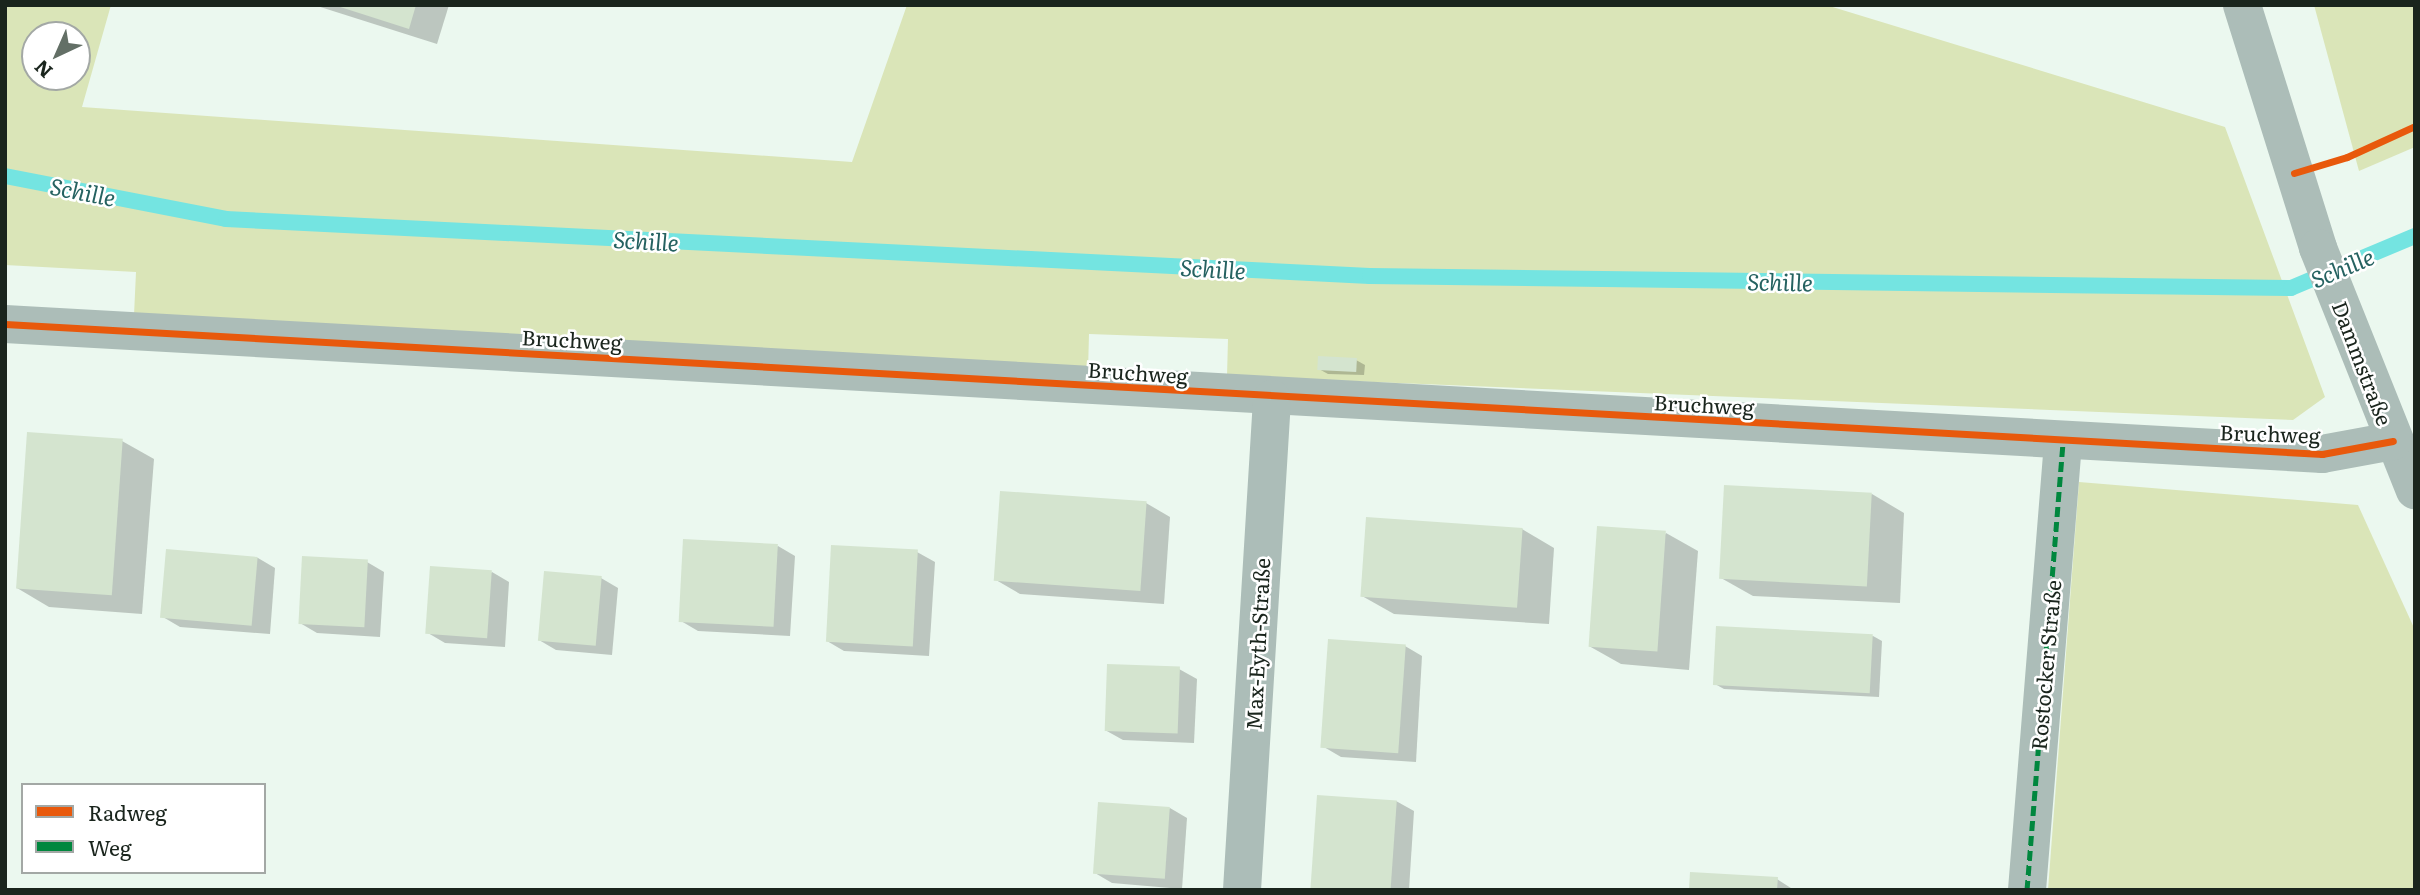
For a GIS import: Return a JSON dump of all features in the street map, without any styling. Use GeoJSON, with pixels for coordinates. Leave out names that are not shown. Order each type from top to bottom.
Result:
{"type":"FeatureCollection","features":[{"type":"Feature","properties":{"kind":"street","name":"Dammstraße"},"geometry":{"type":"LineString","coordinates":[[2242,5],[2318,248],[2393,441],[2415,490]]}},
{"type":"Feature","properties":{"kind":"street","name":"Bruchweg"},"geometry":{"type":"LineString","coordinates":[[5,324],[1272,399],[2322,454],[2393,441]]}},
{"type":"Feature","properties":{"kind":"street","name":"Max-Eyth-Straße"},"geometry":{"type":"LineString","coordinates":[[1242,890],[1272,399]]}},
{"type":"Feature","properties":{"kind":"street","name":"Rostocker Straße"},"geometry":{"type":"LineString","coordinates":[[2027,890],[2063,441]]}},
{"type":"Feature","properties":{"kind":"green space"},"geometry":{"type":"Polygon","coordinates":[[[5,5],[111,5],[91,75],[91,21],[21,21],[21,91],[87,91],[82,107],[852,162],[907,5],[1826,5],[2225,127],[2325,397],[2293,420],[1227,376],[1228,339],[1089,334],[1088,371],[134,315],[136,272],[5,265],[5,5]]]}},
{"type":"Feature","properties":{"kind":"green space"},"geometry":{"type":"Polygon","coordinates":[[[2314,5],[2415,5],[2415,147],[2359,171],[2314,5]]]}},
{"type":"Feature","properties":{"kind":"green space"},"geometry":{"type":"Polygon","coordinates":[[[2079,482],[2358,505],[2415,630],[2415,890],[2048,890],[2079,482]]]}},
{"type":"Feature","properties":{"kind":"building"},"geometry":{"type":"Polygon","coordinates":[[[334,5],[416,5],[409,29],[334,5]]]}},
{"type":"Feature","properties":{"kind":"building"},"geometry":{"type":"Polygon","coordinates":[[[1318,356],[1357,358],[1356,372],[1317,370],[1318,356]]]}},
{"type":"Feature","properties":{"kind":"building"},"geometry":{"type":"Polygon","coordinates":[[[27,432],[123,439],[112,595],[16,589],[27,432]]]}},
{"type":"Feature","properties":{"kind":"building"},"geometry":{"type":"Polygon","coordinates":[[[1724,485],[1872,493],[1867,587],[1719,579],[1724,485]]]}},
{"type":"Feature","properties":{"kind":"building"},"geometry":{"type":"Polygon","coordinates":[[[1000,491],[1147,501],[1140,591],[994,581],[1000,491]]]}},
{"type":"Feature","properties":{"kind":"building"},"geometry":{"type":"Polygon","coordinates":[[[1366,517],[1523,528],[1517,608],[1360,597],[1366,517]]]}},
{"type":"Feature","properties":{"kind":"building"},"geometry":{"type":"Polygon","coordinates":[[[1597,526],[1666,531],[1657,652],[1589,647],[1597,526]]]}},
{"type":"Feature","properties":{"kind":"building"},"geometry":{"type":"Polygon","coordinates":[[[683,539],[778,544],[774,627],[679,622],[683,539]]]}},
{"type":"Feature","properties":{"kind":"building"},"geometry":{"type":"Polygon","coordinates":[[[831,545],[918,550],[913,646],[826,642],[831,545]]]}},
{"type":"Feature","properties":{"kind":"building"},"geometry":{"type":"Polygon","coordinates":[[[166,549],[258,557],[252,626],[160,618],[166,549]]]}},
{"type":"Feature","properties":{"kind":"building"},"geometry":{"type":"Polygon","coordinates":[[[302,556],[368,559],[364,627],[298,624],[302,556]]]}},
{"type":"Feature","properties":{"kind":"building"},"geometry":{"type":"Polygon","coordinates":[[[430,566],[492,570],[487,638],[425,634],[430,566]]]}},
{"type":"Feature","properties":{"kind":"building"},"geometry":{"type":"Polygon","coordinates":[[[544,571],[602,576],[596,646],[538,641],[544,571]]]}},
{"type":"Feature","properties":{"kind":"building"},"geometry":{"type":"Polygon","coordinates":[[[1716,626],[1873,634],[1870,693],[1713,685],[1716,626]]]}},
{"type":"Feature","properties":{"kind":"building"},"geometry":{"type":"Polygon","coordinates":[[[1328,639],[1406,644],[1398,753],[1320,748],[1328,639]]]}},
{"type":"Feature","properties":{"kind":"building"},"geometry":{"type":"Polygon","coordinates":[[[1107,664],[1180,667],[1178,734],[1105,731],[1107,664]]]}},
{"type":"Feature","properties":{"kind":"building"},"geometry":{"type":"Polygon","coordinates":[[[1317,795],[1397,801],[1391,890],[1310,890],[1317,795]]]}},
{"type":"Feature","properties":{"kind":"building"},"geometry":{"type":"Polygon","coordinates":[[[1098,802],[1170,807],[1165,879],[1093,874],[1098,802]]]}},
{"type":"Feature","properties":{"kind":"building"},"geometry":{"type":"Polygon","coordinates":[[[1690,872],[1778,877],[1777,890],[1689,890],[1690,872]]]}},
{"type":"Feature","properties":{"kind":"waterway","name":"Schille"},"geometry":{"type":"LineString","coordinates":[[5,176],[226,219],[1370,276],[2291,288],[2415,236]]}},
{"type":"Feature","properties":{"kind":"marked path"},"geometry":{"type":"LineString","coordinates":[[2027,890],[2063,441]]}},
{"type":"Feature","properties":{"kind":"cycle path"},"geometry":{"type":"LineString","coordinates":[[2294,173],[2347,157],[2415,126]]}},
{"type":"Feature","properties":{"kind":"cycle path"},"geometry":{"type":"LineString","coordinates":[[5,324],[2322,454],[2393,441]]}}]}
